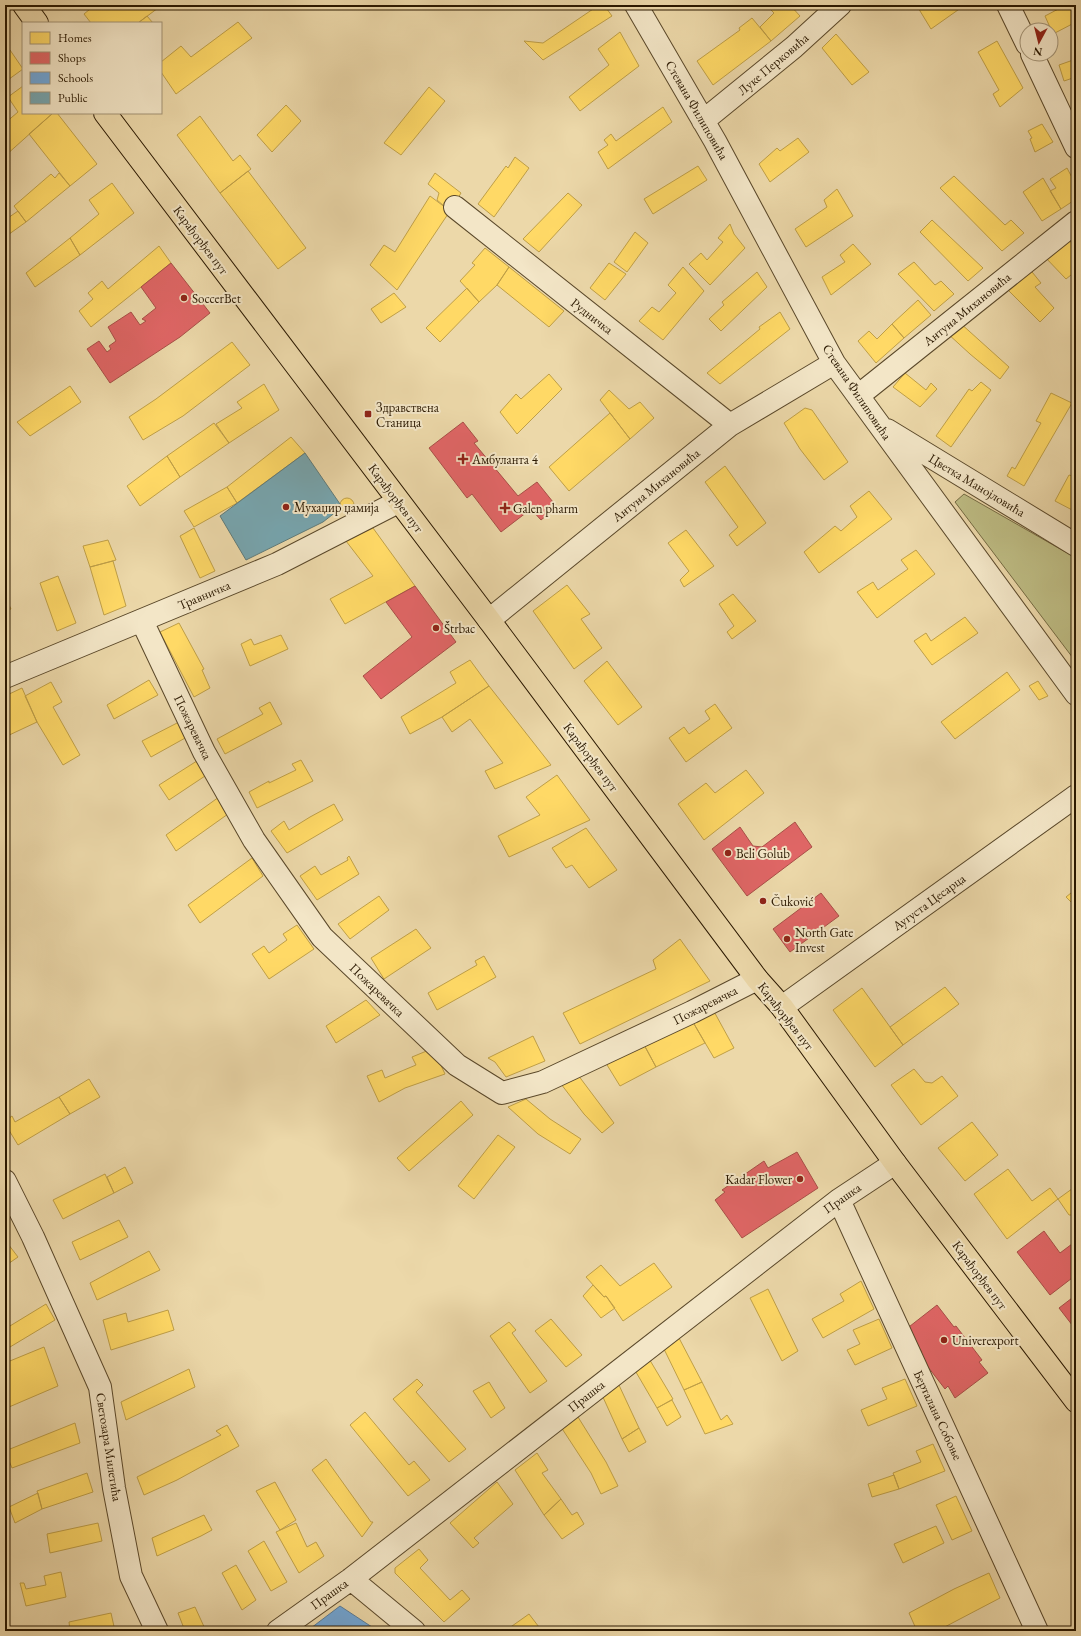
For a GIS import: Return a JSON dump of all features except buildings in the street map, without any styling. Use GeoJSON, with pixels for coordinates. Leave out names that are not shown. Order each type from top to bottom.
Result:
{"type":"FeatureCollection","features":[{"type":"Feature","properties":{"kind":"main road"},"geometry":{"type":"LineString","coordinates":[[24,5],[36,22]]}},
{"type":"Feature","properties":{"kind":"main road","name":"Карађорђев пут"},"geometry":{"type":"LineString","coordinates":[[106,114],[398,502],[489,620],[757,979],[782,1008],[895,1163],[1076,1401]]}},
{"type":"Feature","properties":{"kind":"street","name":"Стевана Филиповића"},"geometry":{"type":"LineString","coordinates":[[636,5],[703,121],[834,363],[1076,694]]}},
{"type":"Feature","properties":{"kind":"street","name":"Луке Перковића"},"geometry":{"type":"LineString","coordinates":[[703,121],[794,47],[840,5]]}},
{"type":"Feature","properties":{"kind":"street"},"geometry":{"type":"LineString","coordinates":[[1008,5],[1019,28]]}},
{"type":"Feature","properties":{"kind":"street"},"geometry":{"type":"LineString","coordinates":[[1036,62],[1076,147]]}},
{"type":"Feature","properties":{"kind":"street","name":"Рудничка"},"geometry":{"type":"LineString","coordinates":[[455,207],[730,425]]}},
{"type":"Feature","properties":{"kind":"street","name":"Антуна Михановића"},"geometry":{"type":"LineString","coordinates":[[858,396],[1076,222]]}},
{"type":"Feature","properties":{"kind":"street","name":"Антуна Михановића"},"geometry":{"type":"LineString","coordinates":[[489,620],[730,425],[834,363]]}},
{"type":"Feature","properties":{"kind":"street","name":"Цветка Манојловића"},"geometry":{"type":"LineString","coordinates":[[879,425],[1076,545]]}},
{"type":"Feature","properties":{"kind":"street","name":"Травничка"},"geometry":{"type":"LineString","coordinates":[[5,677],[277,564],[398,502]]}},
{"type":"Feature","properties":{"kind":"street","name":"Пожаревачка"},"geometry":{"type":"LineString","coordinates":[[142,620],[204,752],[254,840],[322,937],[457,1065],[502,1093],[543,1082],[692,1012],[757,979]]}},
{"type":"Feature","properties":{"kind":"street","name":"Аугуста Цесарца"},"geometry":{"type":"LineString","coordinates":[[782,1008],[1076,796]]}},
{"type":"Feature","properties":{"kind":"street","name":"Прашка"},"geometry":{"type":"LineString","coordinates":[[278,1631],[351,1579],[839,1200],[895,1163]]}},
{"type":"Feature","properties":{"kind":"street","name":"Светозара Милетића"},"geometry":{"type":"LineString","coordinates":[[5,1181],[34,1237],[100,1387],[114,1488],[131,1576],[156,1631]]}},
{"type":"Feature","properties":{"kind":"street","name":"Берталана Собоње"},"geometry":{"type":"LineString","coordinates":[[839,1200],[1037,1631]]}},
{"type":"Feature","properties":{"kind":"street"},"geometry":{"type":"LineString","coordinates":[[351,1579],[414,1631]]}},
{"type":"Feature","properties":{"kind":"shaded area"},"geometry":{"type":"Polygon","coordinates":[[[964,494],[1076,558],[1076,662],[955,502],[964,494]]]}},
{"type":"Feature","properties":{"kind":"place","name":"SoccerBet"},"geometry":{"type":"Point","coordinates":[184,298]}},
{"type":"Feature","properties":{"kind":"place","name":"Здравствена Станица"},"geometry":{"type":"Point","coordinates":[368,414]}},
{"type":"Feature","properties":{"kind":"place","name":"Амбуланта 4"},"geometry":{"type":"Point","coordinates":[463,459]}},
{"type":"Feature","properties":{"kind":"place","name":"Мухаџир џамија"},"geometry":{"type":"Point","coordinates":[286,507]}},
{"type":"Feature","properties":{"kind":"place","name":"Galen pharm"},"geometry":{"type":"Point","coordinates":[505,508]}},
{"type":"Feature","properties":{"kind":"place","name":"Štrbac"},"geometry":{"type":"Point","coordinates":[436,628]}},
{"type":"Feature","properties":{"kind":"place","name":"Beli Golub"},"geometry":{"type":"Point","coordinates":[728,853]}},
{"type":"Feature","properties":{"kind":"place","name":"Čuković"},"geometry":{"type":"Point","coordinates":[763,901]}},
{"type":"Feature","properties":{"kind":"place","name":"North Gate Invest"},"geometry":{"type":"Point","coordinates":[787,939]}},
{"type":"Feature","properties":{"kind":"place","name":"Kadar Flower"},"geometry":{"type":"Point","coordinates":[800,1179]}},
{"type":"Feature","properties":{"kind":"place","name":"Univerexport"},"geometry":{"type":"Point","coordinates":[944,1340]}}]}
